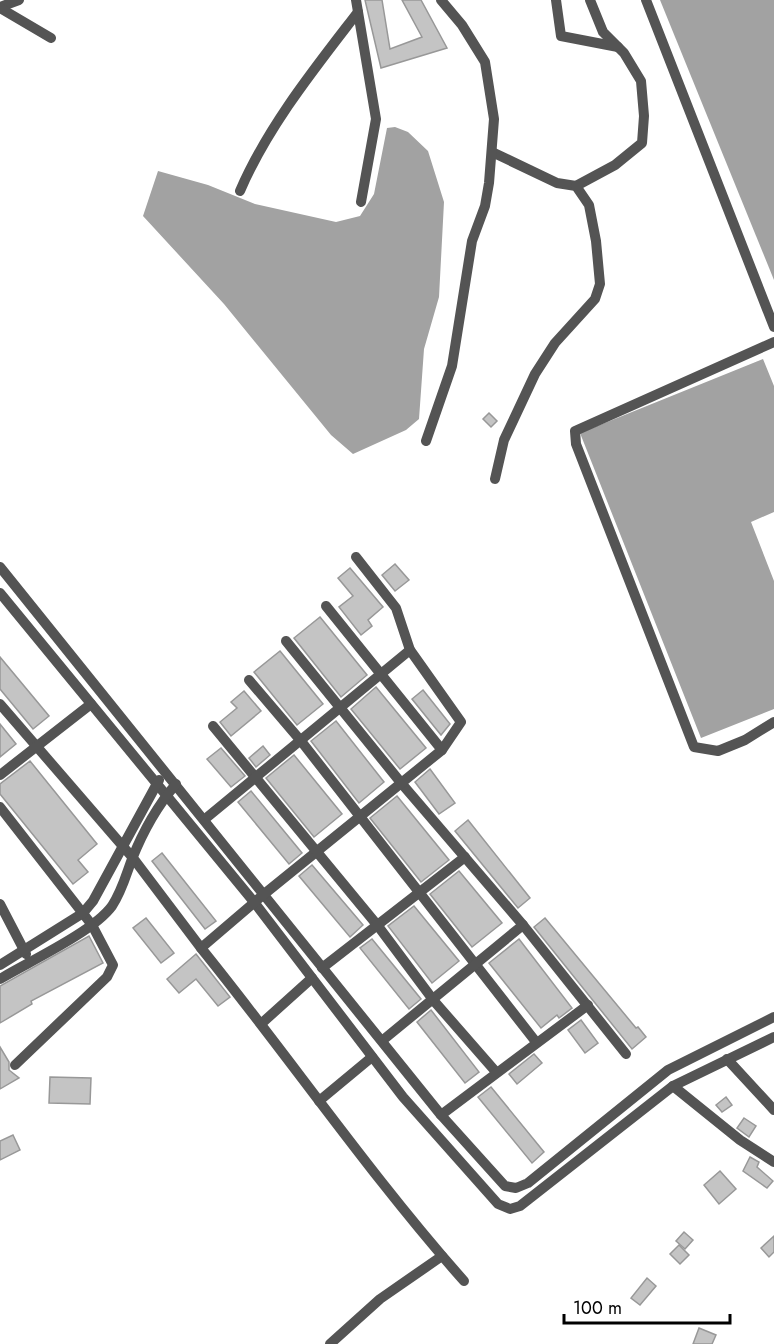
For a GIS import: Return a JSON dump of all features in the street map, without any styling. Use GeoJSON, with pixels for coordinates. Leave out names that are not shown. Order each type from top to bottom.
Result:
{"type":"FeatureCollection","features":[{"type":"Feature","properties":{"kind":"street"},"geometry":{"type":"LineString","coordinates":[[0,8],[19,0]]}},
{"type":"Feature","properties":{"kind":"street"},"geometry":{"type":"LineString","coordinates":[[356,0],[376,119],[361,202]]}},
{"type":"Feature","properties":{"kind":"street"},"geometry":{"type":"LineString","coordinates":[[426,441],[452,366],[472,241],[485,206],[494,119],[485,62],[462,25],[441,0]]}},
{"type":"Feature","properties":{"kind":"street"},"geometry":{"type":"LineString","coordinates":[[556,0],[561,36],[618,47]]}},
{"type":"Feature","properties":{"kind":"street"},"geometry":{"type":"LineString","coordinates":[[492,152],[557,183],[576,186],[615,165],[642,142],[644,116],[641,81],[618,47],[603,32],[590,0]]}},
{"type":"Feature","properties":{"kind":"street"},"geometry":{"type":"LineString","coordinates":[[646,0],[774,327]]}},
{"type":"Feature","properties":{"kind":"street"},"geometry":{"type":"LineString","coordinates":[[0,8],[51,38]]}},
{"type":"Feature","properties":{"kind":"street"},"geometry":{"type":"LineString","coordinates":[[240,192],[254,160],[324,57],[358,12]]}},
{"type":"Feature","properties":{"kind":"street"},"geometry":{"type":"LineString","coordinates":[[495,479],[504,440],[535,374],[555,343],[595,299],[600,284],[596,241],[589,205],[576,186]]}},
{"type":"Feature","properties":{"kind":"street"},"geometry":{"type":"LineString","coordinates":[[774,342],[575,431],[576,444],[694,747],[718,751],[745,740],[774,722]]}},
{"type":"Feature","properties":{"kind":"street"},"geometry":{"type":"LineString","coordinates":[[201,948],[258,898],[442,750],[461,722],[410,650],[396,609],[356,557]]}},
{"type":"Feature","properties":{"kind":"street"},"geometry":{"type":"LineString","coordinates":[[0,567],[205,819],[312,978],[403,1097],[498,1204],[510,1209],[520,1206],[673,1086],[774,1037]]}},
{"type":"Feature","properties":{"kind":"street"},"geometry":{"type":"LineString","coordinates":[[0,592],[4,607],[91,704],[165,797],[322,968],[383,1040],[441,1115],[505,1186],[516,1188],[528,1183],[668,1070],[774,1017]]}},
{"type":"Feature","properties":{"kind":"street"},"geometry":{"type":"LineString","coordinates":[[326,606],[442,750]]}},
{"type":"Feature","properties":{"kind":"street"},"geometry":{"type":"LineString","coordinates":[[286,641],[402,784],[523,925],[626,1054]]}},
{"type":"Feature","properties":{"kind":"street"},"geometry":{"type":"LineString","coordinates":[[205,819],[253,778],[342,709],[379,673],[410,650]]}},
{"type":"Feature","properties":{"kind":"street"},"geometry":{"type":"LineString","coordinates":[[249,680],[301,741],[536,1042]]}},
{"type":"Feature","properties":{"kind":"street"},"geometry":{"type":"LineString","coordinates":[[0,704],[133,858],[201,948],[262,1023],[319,1101],[464,1281]]}},
{"type":"Feature","properties":{"kind":"street"},"geometry":{"type":"LineString","coordinates":[[0,775],[91,704]]}},
{"type":"Feature","properties":{"kind":"street"},"geometry":{"type":"LineString","coordinates":[[213,726],[253,778],[378,926],[434,1000],[496,1072]]}},
{"type":"Feature","properties":{"kind":"street"},"geometry":{"type":"LineString","coordinates":[[0,965],[83,914],[105,885],[156,784],[167,772]]}},
{"type":"Feature","properties":{"kind":"street"},"geometry":{"type":"LineString","coordinates":[[0,979],[92,925],[110,908],[122,888],[133,858],[165,797],[176,784]]}},
{"type":"Feature","properties":{"kind":"street"},"geometry":{"type":"LineString","coordinates":[[0,807],[92,925],[112,959],[112,971],[15,1065]]}},
{"type":"Feature","properties":{"kind":"street"},"geometry":{"type":"LineString","coordinates":[[322,968],[465,857]]}},
{"type":"Feature","properties":{"kind":"street"},"geometry":{"type":"LineString","coordinates":[[0,904],[30,961]]}},
{"type":"Feature","properties":{"kind":"street"},"geometry":{"type":"LineString","coordinates":[[383,1040],[523,925]]}},
{"type":"Feature","properties":{"kind":"street"},"geometry":{"type":"LineString","coordinates":[[262,1023],[312,978]]}},
{"type":"Feature","properties":{"kind":"street"},"geometry":{"type":"LineString","coordinates":[[441,1115],[588,1005]]}},
{"type":"Feature","properties":{"kind":"street"},"geometry":{"type":"LineString","coordinates":[[319,1101],[372,1057]]}},
{"type":"Feature","properties":{"kind":"street"},"geometry":{"type":"LineString","coordinates":[[727,1059],[774,1110]]}},
{"type":"Feature","properties":{"kind":"street"},"geometry":{"type":"LineString","coordinates":[[673,1086],[740,1140],[774,1162]]}},
{"type":"Feature","properties":{"kind":"street"},"geometry":{"type":"LineString","coordinates":[[330,1344],[380,1299],[442,1256]]}},
{"type":"Feature","properties":{"kind":"shaded area"},"geometry":{"type":"Polygon","coordinates":[[[660,0],[774,0],[774,280],[660,0]]]}},
{"type":"Feature","properties":{"kind":"shaded area"},"geometry":{"type":"Polygon","coordinates":[[[395,127],[408,132],[428,151],[444,202],[439,297],[424,349],[419,419],[406,430],[353,454],[331,435],[224,304],[143,216],[158,171],[208,185],[255,204],[336,222],[360,216],[374,194],[387,128],[395,127]]]}},
{"type":"Feature","properties":{"kind":"shaded area"},"geometry":{"type":"Polygon","coordinates":[[[763,359],[774,386],[774,512],[751,522],[774,581],[774,709],[701,738],[580,433],[763,359]]]}},
{"type":"Feature","properties":{"kind":"building"},"geometry":{"type":"Polygon","coordinates":[[[365,0],[382,0],[390,49],[422,37],[402,0],[421,0],[447,48],[381,68],[365,0]]]}},
{"type":"Feature","properties":{"kind":"building"},"geometry":{"type":"Polygon","coordinates":[[[489,413],[497,421],[491,427],[483,419],[489,413]]]}},
{"type":"Feature","properties":{"kind":"building"},"geometry":{"type":"Polygon","coordinates":[[[395,564],[409,580],[395,591],[382,575],[395,564]]]}},
{"type":"Feature","properties":{"kind":"building"},"geometry":{"type":"Polygon","coordinates":[[[350,568],[383,607],[368,620],[372,626],[361,635],[339,607],[353,596],[338,578],[350,568]]]}},
{"type":"Feature","properties":{"kind":"building"},"geometry":{"type":"Polygon","coordinates":[[[320,617],[367,675],[341,697],[294,638],[320,617]]]}},
{"type":"Feature","properties":{"kind":"building"},"geometry":{"type":"Polygon","coordinates":[[[280,651],[323,704],[297,725],[254,672],[280,651]]]}},
{"type":"Feature","properties":{"kind":"building"},"geometry":{"type":"Polygon","coordinates":[[[0,657],[49,716],[33,729],[0,689],[0,657]]]}},
{"type":"Feature","properties":{"kind":"building"},"geometry":{"type":"Polygon","coordinates":[[[376,687],[426,748],[400,769],[351,709],[376,687]]]}},
{"type":"Feature","properties":{"kind":"building"},"geometry":{"type":"Polygon","coordinates":[[[423,690],[450,724],[441,735],[412,699],[423,690]]]}},
{"type":"Feature","properties":{"kind":"building"},"geometry":{"type":"Polygon","coordinates":[[[244,691],[261,711],[231,736],[220,722],[237,708],[231,702],[244,691]]]}},
{"type":"Feature","properties":{"kind":"building"},"geometry":{"type":"Polygon","coordinates":[[[336,721],[384,782],[359,803],[311,741],[336,721]]]}},
{"type":"Feature","properties":{"kind":"building"},"geometry":{"type":"Polygon","coordinates":[[[0,724],[16,744],[0,757],[0,724]]]}},
{"type":"Feature","properties":{"kind":"building"},"geometry":{"type":"Polygon","coordinates":[[[263,746],[270,755],[256,767],[249,758],[263,746]]]}},
{"type":"Feature","properties":{"kind":"building"},"geometry":{"type":"Polygon","coordinates":[[[221,748],[245,776],[231,787],[207,759],[221,748]]]}},
{"type":"Feature","properties":{"kind":"building"},"geometry":{"type":"Polygon","coordinates":[[[294,755],[342,814],[314,837],[266,778],[294,755]]]}},
{"type":"Feature","properties":{"kind":"building"},"geometry":{"type":"Polygon","coordinates":[[[30,761],[97,844],[78,860],[88,872],[73,884],[0,794],[0,784],[30,761]]]}},
{"type":"Feature","properties":{"kind":"building"},"geometry":{"type":"Polygon","coordinates":[[[430,769],[455,803],[439,814],[415,782],[430,769]]]}},
{"type":"Feature","properties":{"kind":"building"},"geometry":{"type":"Polygon","coordinates":[[[251,791],[302,853],[289,864],[238,802],[251,791]]]}},
{"type":"Feature","properties":{"kind":"building"},"geometry":{"type":"Polygon","coordinates":[[[397,796],[449,860],[421,882],[370,818],[397,796]]]}},
{"type":"Feature","properties":{"kind":"building"},"geometry":{"type":"Polygon","coordinates":[[[468,820],[530,898],[518,908],[455,831],[468,820]]]}},
{"type":"Feature","properties":{"kind":"building"},"geometry":{"type":"Polygon","coordinates":[[[162,853],[216,921],[205,929],[152,861],[162,853]]]}},
{"type":"Feature","properties":{"kind":"building"},"geometry":{"type":"Polygon","coordinates":[[[312,865],[363,925],[350,937],[299,876],[312,865]]]}},
{"type":"Feature","properties":{"kind":"building"},"geometry":{"type":"Polygon","coordinates":[[[459,871],[502,923],[472,947],[430,894],[459,871]]]}},
{"type":"Feature","properties":{"kind":"building"},"geometry":{"type":"Polygon","coordinates":[[[414,906],[459,961],[432,983],[388,926],[414,906]]]}},
{"type":"Feature","properties":{"kind":"building"},"geometry":{"type":"Polygon","coordinates":[[[146,918],[174,953],[161,963],[133,928],[146,918]]]}},
{"type":"Feature","properties":{"kind":"building"},"geometry":{"type":"Polygon","coordinates":[[[545,918],[636,1028],[638,1027],[646,1037],[632,1049],[534,927],[545,918]]]}},
{"type":"Feature","properties":{"kind":"building"},"geometry":{"type":"Polygon","coordinates":[[[89,936],[103,963],[31,1001],[32,1004],[0,1023],[0,986],[89,936]]]}},
{"type":"Feature","properties":{"kind":"building"},"geometry":{"type":"Polygon","coordinates":[[[372,939],[421,999],[409,1009],[360,948],[372,939]]]}},
{"type":"Feature","properties":{"kind":"building"},"geometry":{"type":"Polygon","coordinates":[[[519,939],[572,1008],[559,1018],[557,1015],[541,1028],[489,963],[519,939]]]}},
{"type":"Feature","properties":{"kind":"building"},"geometry":{"type":"Polygon","coordinates":[[[196,954],[230,997],[218,1006],[196,979],[179,993],[167,979],[196,954]]]}},
{"type":"Feature","properties":{"kind":"building"},"geometry":{"type":"Polygon","coordinates":[[[431,1010],[479,1072],[465,1083],[417,1022],[431,1010]]]}},
{"type":"Feature","properties":{"kind":"building"},"geometry":{"type":"Polygon","coordinates":[[[581,1020],[598,1043],[585,1053],[568,1030],[581,1020]]]}},
{"type":"Feature","properties":{"kind":"building"},"geometry":{"type":"Polygon","coordinates":[[[0,1047],[9,1062],[9,1070],[19,1078],[0,1089],[0,1047]]]}},
{"type":"Feature","properties":{"kind":"building"},"geometry":{"type":"Polygon","coordinates":[[[534,1054],[542,1063],[517,1084],[509,1074],[534,1054]]]}},
{"type":"Feature","properties":{"kind":"building"},"geometry":{"type":"Polygon","coordinates":[[[50,1077],[91,1078],[90,1104],[49,1103],[50,1077]]]}},
{"type":"Feature","properties":{"kind":"building"},"geometry":{"type":"Polygon","coordinates":[[[491,1087],[544,1152],[532,1163],[478,1097],[491,1087]]]}},
{"type":"Feature","properties":{"kind":"building"},"geometry":{"type":"Polygon","coordinates":[[[726,1097],[732,1105],[722,1112],[716,1105],[726,1097]]]}},
{"type":"Feature","properties":{"kind":"building"},"geometry":{"type":"Polygon","coordinates":[[[744,1118],[756,1126],[749,1137],[737,1128],[744,1118]]]}},
{"type":"Feature","properties":{"kind":"building"},"geometry":{"type":"Polygon","coordinates":[[[13,1135],[20,1150],[0,1160],[0,1141],[13,1135]]]}},
{"type":"Feature","properties":{"kind":"building"},"geometry":{"type":"Polygon","coordinates":[[[750,1157],[759,1162],[757,1167],[773,1181],[767,1188],[743,1171],[750,1157]]]}},
{"type":"Feature","properties":{"kind":"building"},"geometry":{"type":"Polygon","coordinates":[[[720,1171],[736,1189],[719,1204],[704,1185],[720,1171]]]}},
{"type":"Feature","properties":{"kind":"building"},"geometry":{"type":"Polygon","coordinates":[[[684,1232],[693,1240],[685,1249],[676,1241],[684,1232]]]}},
{"type":"Feature","properties":{"kind":"building"},"geometry":{"type":"Polygon","coordinates":[[[774,1236],[774,1252],[769,1257],[761,1248],[774,1236]]]}},
{"type":"Feature","properties":{"kind":"building"},"geometry":{"type":"Polygon","coordinates":[[[679,1245],[689,1255],[680,1264],[670,1254],[679,1245]]]}},
{"type":"Feature","properties":{"kind":"building"},"geometry":{"type":"Polygon","coordinates":[[[647,1278],[656,1286],[640,1305],[631,1298],[647,1278]]]}},
{"type":"Feature","properties":{"kind":"building"},"geometry":{"type":"Polygon","coordinates":[[[699,1328],[716,1335],[712,1344],[693,1344],[699,1328]]]}}]}
